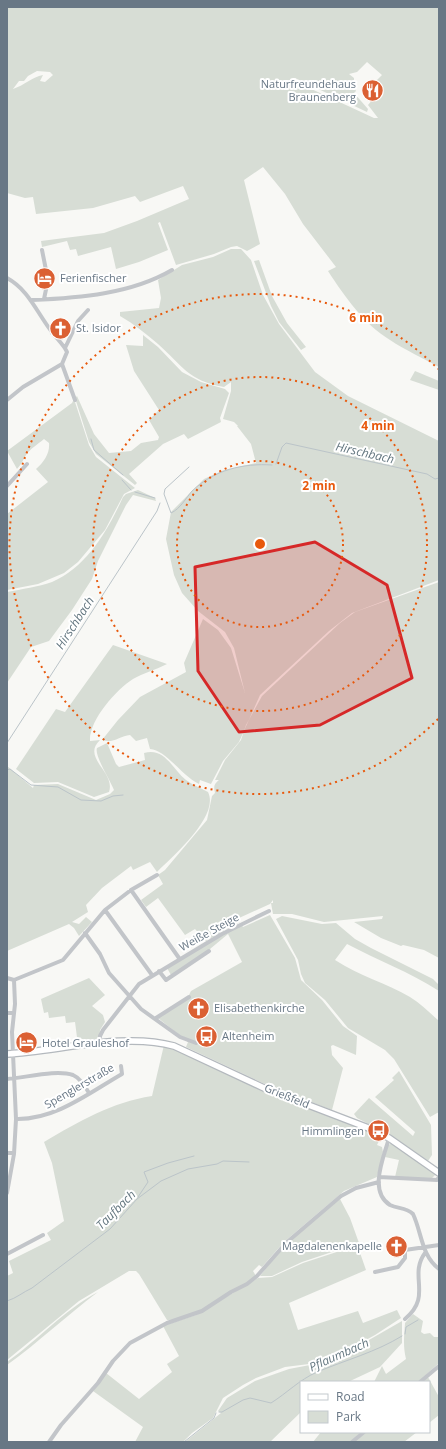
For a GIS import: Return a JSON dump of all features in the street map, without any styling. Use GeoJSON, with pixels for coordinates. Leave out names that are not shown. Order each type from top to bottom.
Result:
{"type":"FeatureCollection","features":[{"type":"Feature","properties":{"kind":"main road","name":"Grießfeld"},"geometry":{"type":"LineString","coordinates":[[10,1054],[100,1044],[141,1041],[160,1042],[184,1049],[264,1088],[352,1121],[389,1138],[439,1174]]}},
{"type":"Feature","properties":{"kind":"street"},"geometry":{"type":"LineString","coordinates":[[42,250],[48,280],[44,300]]}},
{"type":"Feature","properties":{"kind":"street"},"geometry":{"type":"LineString","coordinates":[[32,300],[44,300],[125,289],[159,278],[172,270]]}},
{"type":"Feature","properties":{"kind":"street"},"geometry":{"type":"LineString","coordinates":[[7,278],[19,286],[32,300],[38,313],[67,352],[62,364],[23,387],[7,400]]}},
{"type":"Feature","properties":{"kind":"street"},"geometry":{"type":"LineString","coordinates":[[65,348],[78,321],[88,310]]}},
{"type":"Feature","properties":{"kind":"street"},"geometry":{"type":"LineString","coordinates":[[52,333],[55,330],[72,332]]}},
{"type":"Feature","properties":{"kind":"street"},"geometry":{"type":"LineString","coordinates":[[62,364],[75,400]]}},
{"type":"Feature","properties":{"kind":"street"},"geometry":{"type":"LineString","coordinates":[[7,486],[28,464]]}},
{"type":"Feature","properties":{"kind":"street"},"geometry":{"type":"LineString","coordinates":[[7,978],[14,980],[62,960],[105,910],[130,890],[157,875]]}},
{"type":"Feature","properties":{"kind":"street"},"geometry":{"type":"LineString","coordinates":[[130,890],[180,958]]}},
{"type":"Feature","properties":{"kind":"street"},"geometry":{"type":"LineString","coordinates":[[105,910],[152,975]]}},
{"type":"Feature","properties":{"kind":"street","name":"Weiße Steige"},"geometry":{"type":"LineString","coordinates":[[100,1044],[100,1036],[103,1030],[139,984],[222,934],[269,911]]}},
{"type":"Feature","properties":{"kind":"street"},"geometry":{"type":"LineString","coordinates":[[85,933],[100,954],[106,968],[141,1009],[156,1018],[180,1037],[196,1043]]}},
{"type":"Feature","properties":{"kind":"street","name":"Weiße Steige"},"geometry":{"type":"LineString","coordinates":[[159,971],[166,980],[209,951]]}},
{"type":"Feature","properties":{"kind":"street"},"geometry":{"type":"LineString","coordinates":[[7,1193],[14,1153],[16,1119],[15,1078],[10,1054],[14,1013],[14,980]]}},
{"type":"Feature","properties":{"kind":"street"},"geometry":{"type":"LineString","coordinates":[[156,1018],[188,996]]}},
{"type":"Feature","properties":{"kind":"street"},"geometry":{"type":"LineString","coordinates":[[7,1013],[14,1013]]}},
{"type":"Feature","properties":{"kind":"street","name":"Spenglerstraße"},"geometry":{"type":"LineString","coordinates":[[16,1119],[28,1119],[45,1116],[90,1093],[122,1074],[122,1066]]}},
{"type":"Feature","properties":{"kind":"street"},"geometry":{"type":"LineString","coordinates":[[7,1079],[55,1074],[73,1075],[83,1082],[90,1093]]}},
{"type":"Feature","properties":{"kind":"street"},"geometry":{"type":"LineString","coordinates":[[389,1138],[379,1179],[382,1196],[385,1201],[391,1205],[410,1211],[413,1214],[425,1253],[433,1264],[439,1269]]}},
{"type":"Feature","properties":{"kind":"street"},"geometry":{"type":"LineString","coordinates":[[7,1153],[14,1153]]}},
{"type":"Feature","properties":{"kind":"street"},"geometry":{"type":"LineString","coordinates":[[49,1442],[98,1384],[112,1361],[130,1343],[167,1323],[202,1311],[231,1292],[247,1284],[257,1276],[286,1243],[341,1196],[379,1179],[438,1180],[439,1177]]}},
{"type":"Feature","properties":{"kind":"street"},"geometry":{"type":"LineString","coordinates":[[7,1254],[43,1234]]}},
{"type":"Feature","properties":{"kind":"street"},"geometry":{"type":"LineString","coordinates":[[375,1272],[398,1267],[405,1258],[406,1250],[439,1245]]}},
{"type":"Feature","properties":{"kind":"street"},"geometry":{"type":"LineString","coordinates":[[404,1319],[414,1311],[419,1300],[419,1264],[425,1253]]}},
{"type":"Feature","properties":{"kind":"street"},"geometry":{"type":"LineString","coordinates":[[421,1381],[439,1366]]}},
{"type":"Feature","properties":{"kind":"street"},"geometry":{"type":"LineString","coordinates":[[352,1442],[363,1433]]}},
{"type":"Feature","properties":{"kind":"highlighted area"},"geometry":{"type":"Polygon","coordinates":[[[315,542],[387,585],[412,678],[320,725],[239,732],[198,671],[195,567],[315,542]]]}},
{"type":"Feature","properties":{"kind":"green space"},"geometry":{"type":"Polygon","coordinates":[[[7,7],[439,7],[439,367],[390,340],[363,318],[328,271],[336,267],[303,224],[285,194],[263,167],[244,180],[260,244],[247,251],[237,246],[231,247],[214,254],[176,265],[160,222],[158,223],[168,250],[139,262],[116,269],[111,247],[78,256],[76,249],[70,250],[67,241],[42,247],[41,241],[104,233],[137,221],[189,199],[183,186],[140,202],[135,196],[93,208],[36,214],[33,197],[25,198],[7,193],[7,7]],[[367,62],[357,72],[349,74],[354,78],[354,86],[356,91],[354,93],[368,109],[367,112],[295,78],[292,80],[374,118],[378,118],[368,105],[380,91],[374,83],[382,75],[367,62]],[[37,71],[28,76],[24,81],[19,81],[13,89],[35,77],[43,75],[40,81],[45,82],[53,75],[50,72],[37,71]]]}},
{"type":"Feature","properties":{"kind":"green space"},"geometry":{"type":"Polygon","coordinates":[[[231,249],[241,249],[251,260],[263,295],[279,324],[315,372],[348,396],[439,441],[439,580],[352,613],[329,631],[260,695],[239,742],[223,761],[211,784],[200,780],[199,784],[186,775],[168,758],[156,750],[150,749],[147,738],[136,741],[130,735],[110,741],[102,740],[118,720],[140,697],[186,672],[184,663],[203,619],[218,630],[231,648],[245,693],[234,648],[225,632],[198,611],[182,593],[174,575],[166,539],[171,512],[204,479],[224,470],[256,463],[251,444],[238,426],[234,422],[223,419],[231,391],[231,382],[224,387],[202,381],[186,371],[158,344],[120,316],[120,312],[159,308],[161,298],[158,280],[182,265],[213,257],[231,249]]]}},
{"type":"Feature","properties":{"kind":"green space"},"geometry":{"type":"Polygon","coordinates":[[[259,260],[272,296],[287,323],[306,347],[301,350],[279,322],[271,306],[254,261],[259,260]]]}},
{"type":"Feature","properties":{"kind":"green space"},"geometry":{"type":"Polygon","coordinates":[[[143,335],[158,347],[182,372],[201,382],[225,389],[229,393],[220,418],[221,422],[188,439],[184,434],[163,444],[129,474],[137,483],[135,485],[96,454],[89,442],[75,398],[77,396],[94,434],[109,453],[131,451],[141,443],[158,440],[159,437],[149,420],[159,410],[134,371],[126,345],[143,346],[143,335]]]}},
{"type":"Feature","properties":{"kind":"green space"},"geometry":{"type":"Polygon","coordinates":[[[415,371],[439,381],[439,390],[410,380],[415,371]]]}},
{"type":"Feature","properties":{"kind":"green space"},"geometry":{"type":"Polygon","coordinates":[[[74,399],[89,445],[96,457],[135,488],[124,494],[105,530],[78,562],[64,573],[38,584],[7,590],[7,514],[48,482],[36,469],[46,457],[49,450],[49,443],[44,439],[34,447],[17,469],[7,451],[72,403],[74,399]]]}},
{"type":"Feature","properties":{"kind":"green space"},"geometry":{"type":"Polygon","coordinates":[[[138,490],[155,498],[156,501],[133,495],[126,505],[98,561],[92,579],[72,610],[49,641],[31,647],[7,683],[7,592],[36,587],[52,582],[76,567],[95,546],[123,497],[126,494],[138,490]]]}},
{"type":"Feature","properties":{"kind":"green space"},"geometry":{"type":"Polygon","coordinates":[[[439,582],[439,958],[424,950],[403,945],[401,946],[381,938],[354,922],[382,919],[383,916],[324,922],[292,914],[273,914],[271,903],[273,903],[273,900],[270,904],[239,918],[240,922],[206,941],[195,929],[185,935],[158,898],[146,907],[141,900],[163,884],[158,875],[165,870],[207,820],[212,796],[215,793],[214,786],[219,780],[215,780],[225,760],[241,740],[246,725],[262,696],[340,623],[355,612],[439,582]]]}},
{"type":"Feature","properties":{"kind":"green space"},"geometry":{"type":"Polygon","coordinates":[[[113,645],[167,664],[137,677],[126,684],[105,706],[94,724],[90,741],[100,740],[95,747],[94,753],[108,778],[110,785],[109,792],[94,797],[58,782],[34,783],[16,769],[56,709],[65,712],[113,645]]]}},
{"type":"Feature","properties":{"kind":"green space"},"geometry":{"type":"Polygon","coordinates":[[[107,743],[116,764],[119,767],[145,760],[144,753],[151,752],[163,756],[186,780],[208,792],[210,802],[207,812],[193,835],[157,872],[150,862],[133,870],[131,866],[102,888],[86,905],[88,912],[72,922],[79,924],[86,917],[92,922],[79,936],[74,928],[69,924],[7,951],[7,766],[33,788],[34,785],[58,784],[96,800],[110,794],[114,790],[100,762],[97,751],[97,748],[107,743]]]}},
{"type":"Feature","properties":{"kind":"green space"},"geometry":{"type":"Polygon","coordinates":[[[270,915],[295,958],[301,980],[322,1000],[343,1026],[357,1036],[356,1055],[333,1045],[331,1046],[332,1055],[343,1068],[332,1110],[267,1085],[186,1047],[188,1042],[158,1018],[188,997],[191,991],[242,962],[228,934],[210,949],[171,975],[167,968],[241,924],[243,927],[270,915]]]}},
{"type":"Feature","properties":{"kind":"green space"},"geometry":{"type":"Polygon","coordinates":[[[282,916],[322,924],[336,923],[355,939],[433,979],[439,985],[439,991],[417,978],[347,944],[335,960],[353,971],[410,997],[439,1021],[439,1112],[430,1117],[394,1059],[385,1050],[348,1028],[325,1000],[305,983],[301,974],[298,960],[276,919],[282,916]]]}},
{"type":"Feature","properties":{"kind":"green space"},"geometry":{"type":"Polygon","coordinates":[[[89,978],[105,995],[92,1006],[103,1015],[105,1022],[100,1030],[99,1043],[78,1045],[75,1022],[66,1023],[65,1016],[49,1018],[48,1012],[44,1013],[41,999],[89,978]]]}},
{"type":"Feature","properties":{"kind":"green space"},"geometry":{"type":"Polygon","coordinates":[[[164,1045],[176,1049],[263,1090],[347,1122],[381,1137],[377,1145],[382,1147],[383,1152],[377,1177],[344,1191],[284,1242],[262,1267],[259,1265],[253,1271],[256,1276],[252,1280],[199,1311],[177,1319],[167,1320],[139,1274],[136,1271],[129,1271],[79,1301],[7,1360],[7,1276],[13,1273],[9,1261],[51,1240],[47,1233],[64,1221],[52,1163],[44,1142],[83,1120],[109,1108],[152,1096],[164,1045]]]}},
{"type":"Feature","properties":{"kind":"green space"},"geometry":{"type":"Polygon","coordinates":[[[399,1071],[431,1125],[432,1155],[428,1161],[392,1136],[357,1118],[354,1114],[369,1098],[413,1136],[415,1132],[375,1097],[394,1080],[392,1078],[399,1071]]]}},
{"type":"Feature","properties":{"kind":"green space"},"geometry":{"type":"Polygon","coordinates":[[[393,1143],[436,1174],[431,1179],[395,1177],[399,1160],[385,1157],[388,1145],[393,1143]]]}},
{"type":"Feature","properties":{"kind":"green space"},"geometry":{"type":"Polygon","coordinates":[[[340,1199],[350,1218],[359,1243],[302,1262],[272,1276],[260,1276],[285,1244],[340,1199]]]}},
{"type":"Feature","properties":{"kind":"green space"},"geometry":{"type":"Polygon","coordinates":[[[355,1246],[358,1247],[366,1270],[289,1303],[298,1330],[358,1311],[363,1323],[397,1310],[401,1318],[353,1347],[309,1364],[285,1367],[256,1378],[243,1385],[223,1398],[213,1418],[192,1433],[183,1442],[135,1442],[143,1427],[93,1391],[106,1373],[139,1399],[172,1372],[167,1364],[179,1356],[163,1326],[196,1315],[258,1278],[272,1277],[303,1263],[355,1246]]]}},
{"type":"Feature","properties":{"kind":"green space"},"geometry":{"type":"Polygon","coordinates":[[[98,1292],[7,1365],[7,1362],[62,1316],[98,1292]]]}},
{"type":"Feature","properties":{"kind":"green space"},"geometry":{"type":"Polygon","coordinates":[[[413,1314],[423,1321],[421,1332],[424,1334],[430,1333],[434,1337],[439,1337],[439,1363],[419,1381],[374,1381],[382,1366],[386,1374],[406,1359],[404,1346],[405,1323],[413,1314]]]}},
{"type":"Feature","properties":{"kind":"green space"},"geometry":{"type":"Polygon","coordinates":[[[402,1321],[402,1343],[380,1367],[350,1381],[300,1381],[300,1413],[270,1442],[185,1442],[221,1413],[218,1411],[227,1398],[255,1381],[289,1369],[310,1365],[355,1348],[402,1321]]]}},
{"type":"Feature","properties":{"kind":"green space"},"geometry":{"type":"Polygon","coordinates":[[[428,1377],[439,1397],[439,1415],[430,1422],[430,1381],[423,1381],[428,1377]]]}},
{"type":"Feature","properties":{"kind":"green space"},"geometry":{"type":"Polygon","coordinates":[[[320,1433],[360,1433],[350,1442],[313,1442],[320,1433]]]}},
{"type":"Feature","properties":{"kind":"green space"},"geometry":{"type":"Polygon","coordinates":[[[365,1433],[416,1433],[404,1442],[354,1442],[365,1433]]]}},
{"type":"Feature","properties":{"kind":"waterway"},"geometry":{"type":"LineString","coordinates":[[91,439],[94,450],[123,475]]}},
{"type":"Feature","properties":{"kind":"waterway","name":"Hirschbach"},"geometry":{"type":"LineString","coordinates":[[276,464],[282,447],[286,443],[427,474],[435,479],[439,478]]}},
{"type":"Feature","properties":{"kind":"waterway","name":"Hirschbach"},"geometry":{"type":"LineString","coordinates":[[189,467],[165,489],[164,494],[171,513],[180,506],[192,491],[219,473],[229,469],[250,465],[272,465]]}},
{"type":"Feature","properties":{"kind":"waterway"},"geometry":{"type":"LineString","coordinates":[[122,480],[131,490]]}},
{"type":"Feature","properties":{"kind":"waterway"},"geometry":{"type":"LineString","coordinates":[[135,492],[155,498]]}},
{"type":"Feature","properties":{"kind":"waterway","name":"Hirschbach"},"geometry":{"type":"LineString","coordinates":[[7,743],[157,511],[160,503]]}},
{"type":"Feature","properties":{"kind":"waterway"},"geometry":{"type":"LineString","coordinates":[[7,770],[10,769],[31,785],[58,787],[81,800],[101,801],[113,796],[123,795]]}},
{"type":"Feature","properties":{"kind":"waterway"},"geometry":{"type":"LineString","coordinates":[[138,1197],[148,1182],[144,1172],[168,1163],[194,1156]]}},
{"type":"Feature","properties":{"kind":"waterway","name":"Taufbach"},"geometry":{"type":"LineString","coordinates":[[7,1301],[32,1288],[110,1229],[137,1199],[161,1181],[188,1169],[217,1164],[223,1161],[249,1162]]}},
{"type":"Feature","properties":{"kind":"waterway","name":"Pflaumbach"},"geometry":{"type":"LineString","coordinates":[[405,1334],[406,1327],[418,1320]]}},
{"type":"Feature","properties":{"kind":"waterway","name":"Pflaumbach"},"geometry":{"type":"LineString","coordinates":[[302,1381],[317,1372],[371,1351],[402,1336]]}},
{"type":"Feature","properties":{"kind":"waterway","name":"Pflaumbach"},"geometry":{"type":"LineString","coordinates":[[219,1412],[222,1412],[243,1400],[250,1398],[271,1403],[300,1382]]}},
{"type":"Feature","properties":{"kind":"waterway","name":"Pflaumbach"},"geometry":{"type":"LineString","coordinates":[[184,1442],[214,1418],[216,1413]]}},
{"type":"Feature","properties":{"kind":"place","name":"Naturfreundehaus Braunenberg"},"geometry":{"type":"Point","coordinates":[372,90]}},
{"type":"Feature","properties":{"kind":"place","name":"Ferienfischer"},"geometry":{"type":"Point","coordinates":[44,278]}},
{"type":"Feature","properties":{"kind":"place","name":"St. Isidor"},"geometry":{"type":"Point","coordinates":[60,328]}},
{"type":"Feature","properties":{"kind":"place","name":"Elisabethenkirche"},"geometry":{"type":"Point","coordinates":[199,1008]}},
{"type":"Feature","properties":{"kind":"place","name":"Altenheim"},"geometry":{"type":"Point","coordinates":[206,1036]}},
{"type":"Feature","properties":{"kind":"place","name":"Hotel Grauleshof"},"geometry":{"type":"Point","coordinates":[27,1043]}},
{"type":"Feature","properties":{"kind":"place","name":"Himmlingen"},"geometry":{"type":"Point","coordinates":[379,1131]}},
{"type":"Feature","properties":{"kind":"place","name":"Magdalenenkapelle"},"geometry":{"type":"Point","coordinates":[397,1246]}}]}
